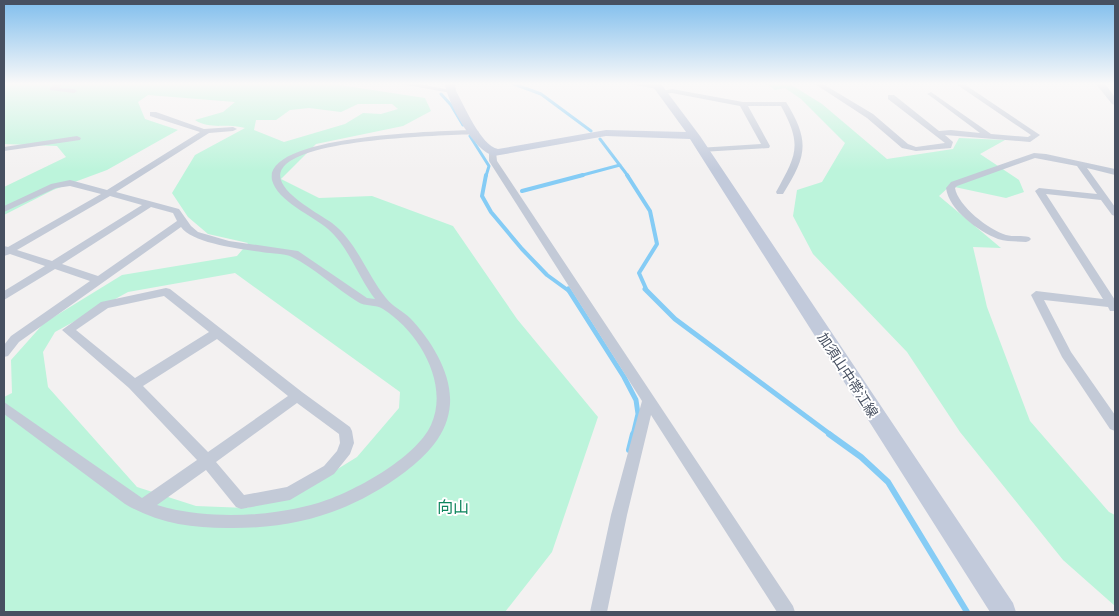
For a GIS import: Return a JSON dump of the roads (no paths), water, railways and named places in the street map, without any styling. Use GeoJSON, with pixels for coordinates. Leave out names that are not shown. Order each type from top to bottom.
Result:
{"type":"FeatureCollection","features":[{"type":"Feature","properties":{"kind":"main road"},"geometry":{"type":"LineString","coordinates":[[464,113],[485,147],[492,152],[504,152],[606,133],[697,143]]}},
{"type":"Feature","properties":{"kind":"main road","name":"加須山中帯江線"},"geometry":{"type":"LineString","coordinates":[[676,113],[1004,612]]}},
{"type":"Feature","properties":{"kind":"street"},"geometry":{"type":"LineString","coordinates":[[697,143],[766,146],[748,113]]}},
{"type":"Feature","properties":{"kind":"street"},"geometry":{"type":"LineString","coordinates":[[780,192],[797,159],[801,145],[798,128],[788,113]]}},
{"type":"Feature","properties":{"kind":"street"},"geometry":{"type":"LineString","coordinates":[[865,113],[905,146],[916,149],[948,146],[950,142],[912,113]]}},
{"type":"Feature","properties":{"kind":"street"},"geometry":{"type":"LineString","coordinates":[[957,113],[990,136]]}},
{"type":"Feature","properties":{"kind":"street"},"geometry":{"type":"LineString","coordinates":[[939,133],[952,132],[1030,140],[1036,135],[1002,113]]}},
{"type":"Feature","properties":{"kind":"street"},"geometry":{"type":"LineString","coordinates":[[153,114],[203,131],[233,129]]}},
{"type":"Feature","properties":{"kind":"street"},"geometry":{"type":"LineString","coordinates":[[6,251],[109,193],[206,132],[203,131]]}},
{"type":"Feature","properties":{"kind":"street"},"geometry":{"type":"LineString","coordinates":[[4,407],[125,496],[155,512],[185,520],[268,520],[304,515],[332,507],[359,494],[417,454],[434,435],[442,416],[444,392],[439,370],[427,349],[406,321],[384,304],[338,233],[289,198],[278,186],[275,178],[278,166],[296,154],[318,147],[401,137],[475,132]]}},
{"type":"Feature","properties":{"kind":"street"},"geometry":{"type":"LineString","coordinates":[[4,149],[77,138]]}},
{"type":"Feature","properties":{"kind":"street"},"geometry":{"type":"LineString","coordinates":[[492,152],[493,161],[617,349],[648,402],[787,612]]}},
{"type":"Feature","properties":{"kind":"street"},"geometry":{"type":"LineString","coordinates":[[1026,239],[1007,238],[993,232],[958,207],[951,198],[950,188],[997,167],[1034,155],[1115,172]]}},
{"type":"Feature","properties":{"kind":"street"},"geometry":{"type":"LineString","coordinates":[[1079,164],[1115,213]]}},
{"type":"Feature","properties":{"kind":"street"},"geometry":{"type":"LineString","coordinates":[[4,209],[54,186],[70,183],[176,211],[194,234],[228,244],[294,253],[364,301],[384,304]]}},
{"type":"Feature","properties":{"kind":"street"},"geometry":{"type":"LineString","coordinates":[[4,217],[70,183]]}},
{"type":"Feature","properties":{"kind":"street"},"geometry":{"type":"LineString","coordinates":[[1103,197],[1039,191],[1114,306]]}},
{"type":"Feature","properties":{"kind":"street"},"geometry":{"type":"LineString","coordinates":[[4,296],[150,204]]}},
{"type":"Feature","properties":{"kind":"street"},"geometry":{"type":"LineString","coordinates":[[4,346],[183,221]]}},
{"type":"Feature","properties":{"kind":"street"},"geometry":{"type":"LineString","coordinates":[[6,251],[99,280]]}},
{"type":"Feature","properties":{"kind":"street"},"geometry":{"type":"LineString","coordinates":[[166,292],[297,396],[345,431],[347,443],[343,454],[329,470],[290,492],[241,502],[207,461],[134,385],[68,330],[105,305],[166,292]]}},
{"type":"Feature","properties":{"kind":"street"},"geometry":{"type":"LineString","coordinates":[[1114,306],[1036,295],[1066,354],[1115,425]]}},
{"type":"Feature","properties":{"kind":"street"},"geometry":{"type":"LineString","coordinates":[[134,385],[217,333]]}},
{"type":"Feature","properties":{"kind":"street"},"geometry":{"type":"LineString","coordinates":[[4,353],[15,339]]}},
{"type":"Feature","properties":{"kind":"street"},"geometry":{"type":"LineString","coordinates":[[144,506],[297,396]]}},
{"type":"Feature","properties":{"kind":"street"},"geometry":{"type":"LineString","coordinates":[[598,612],[619,515],[648,402]]}},
{"type":"Feature","properties":{"kind":"waterway"},"geometry":{"type":"LineString","coordinates":[[456,113],[463,125]]}},
{"type":"Feature","properties":{"kind":"waterway"},"geometry":{"type":"LineString","coordinates":[[566,113],[591,131]]}},
{"type":"Feature","properties":{"kind":"waterway"},"geometry":{"type":"LineString","coordinates":[[470,136],[489,166],[486,176]]}},
{"type":"Feature","properties":{"kind":"waterway"},"geometry":{"type":"LineString","coordinates":[[600,139],[620,165]]}},
{"type":"Feature","properties":{"kind":"waterway"},"geometry":{"type":"LineString","coordinates":[[579,176],[620,165]]}},
{"type":"Feature","properties":{"kind":"waterway"},"geometry":{"type":"LineString","coordinates":[[620,165],[628,176]]}},
{"type":"Feature","properties":{"kind":"waterway"},"geometry":{"type":"LineString","coordinates":[[486,175],[482,196],[491,212],[547,275],[569,291]]}},
{"type":"Feature","properties":{"kind":"waterway"},"geometry":{"type":"LineString","coordinates":[[522,191],[583,175]]}},
{"type":"Feature","properties":{"kind":"waterway"},"geometry":{"type":"LineString","coordinates":[[627,175],[650,211],[657,244],[639,273],[647,291]]}},
{"type":"Feature","properties":{"kind":"waterway"},"geometry":{"type":"LineString","coordinates":[[568,289],[624,377],[636,400],[638,414],[633,435]]}},
{"type":"Feature","properties":{"kind":"waterway"},"geometry":{"type":"LineString","coordinates":[[647,291],[675,319],[831,435]]}},
{"type":"Feature","properties":{"kind":"waterway"},"geometry":{"type":"LineString","coordinates":[[629,450],[633,434]]}},
{"type":"Feature","properties":{"kind":"waterway"},"geometry":{"type":"LineString","coordinates":[[829,434],[861,457],[888,482],[967,612]]}},
{"type":"Feature","properties":{"kind":"park label","name":"向山"},"geometry":{"type":"Point","coordinates":[453,507]}}]}
